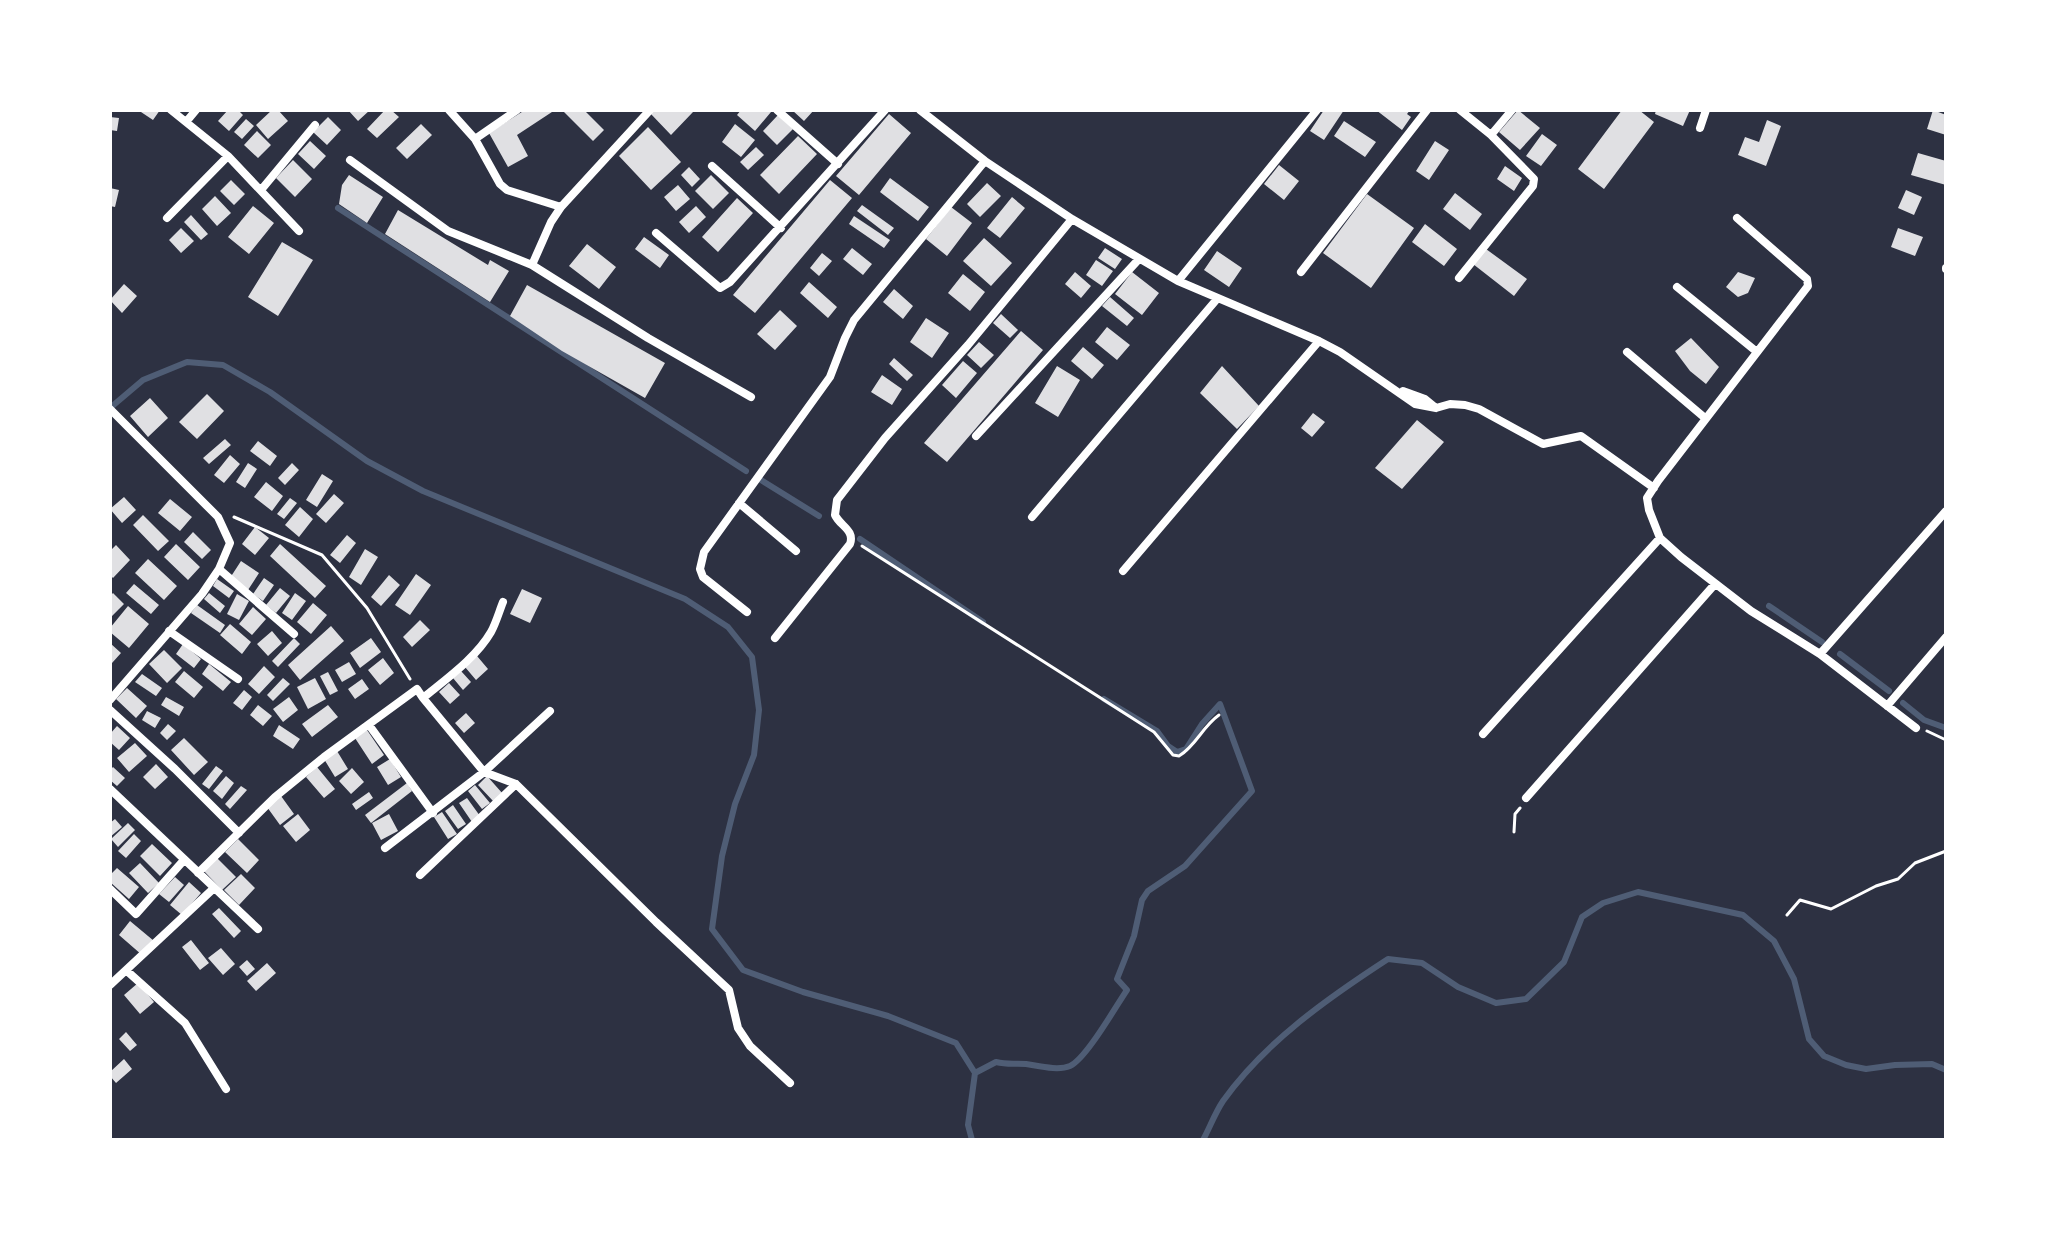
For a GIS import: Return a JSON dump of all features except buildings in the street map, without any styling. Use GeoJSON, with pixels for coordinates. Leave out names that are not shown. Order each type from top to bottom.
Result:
{"type":"FeatureCollection","features":[{"type":"Feature","properties":{"kind":"street"},"geometry":{"type":"LineString","coordinates":[[171,110],[228,156],[299,231]]}},
{"type":"Feature","properties":{"kind":"street"},"geometry":{"type":"LineString","coordinates":[[186,122],[196,110]]}},
{"type":"Feature","properties":{"kind":"street"},"geometry":{"type":"LineString","coordinates":[[449,110],[475,139],[500,184],[507,190],[561,207]]}},
{"type":"Feature","properties":{"kind":"street"},"geometry":{"type":"LineString","coordinates":[[475,139],[517,110]]}},
{"type":"Feature","properties":{"kind":"street"},"geometry":{"type":"LineString","coordinates":[[532,265],[561,207],[650,110]]}},
{"type":"Feature","properties":{"kind":"street"},"geometry":{"type":"LineString","coordinates":[[777,110],[838,164]]}},
{"type":"Feature","properties":{"kind":"street"},"geometry":{"type":"LineString","coordinates":[[656,233],[720,288],[730,282],[781,228],[885,110]]}},
{"type":"Feature","properties":{"kind":"street"},"geometry":{"type":"LineString","coordinates":[[920,110],[985,161],[1139,259],[1217,299],[1319,341],[1415,404],[1436,408],[1450,404],[1479,409],[1543,444],[1575,437],[1587,438],[1654,488]]}},
{"type":"Feature","properties":{"kind":"street"},"geometry":{"type":"LineString","coordinates":[[1178,281],[1317,110]]}},
{"type":"Feature","properties":{"kind":"street"},"geometry":{"type":"LineString","coordinates":[[1301,272],[1427,110]]}},
{"type":"Feature","properties":{"kind":"street"},"geometry":{"type":"LineString","coordinates":[[1459,278],[1533,186],[1534,179],[1491,135],[1460,110]]}},
{"type":"Feature","properties":{"kind":"street"},"geometry":{"type":"LineString","coordinates":[[1491,135],[1512,110]]}},
{"type":"Feature","properties":{"kind":"street"},"geometry":{"type":"LineString","coordinates":[[1700,128],[1706,110]]}},
{"type":"Feature","properties":{"kind":"street"},"geometry":{"type":"LineString","coordinates":[[261,190],[315,125]]}},
{"type":"Feature","properties":{"kind":"street"},"geometry":{"type":"LineString","coordinates":[[167,218],[228,156]]}},
{"type":"Feature","properties":{"kind":"street"},"geometry":{"type":"LineString","coordinates":[[350,160],[448,231],[532,265],[648,338],[751,397]]}},
{"type":"Feature","properties":{"kind":"street"},"geometry":{"type":"LineString","coordinates":[[747,612],[703,577],[700,569],[704,552],[830,377],[854,320],[985,161]]}},
{"type":"Feature","properties":{"kind":"street"},"geometry":{"type":"LineString","coordinates":[[712,166],[781,228]]}},
{"type":"Feature","properties":{"kind":"street"},"geometry":{"type":"LineString","coordinates":[[1737,218],[1809,282],[1806,291],[1654,488],[1647,498],[1649,510],[1660,538],[1715,584],[1785,634],[1820,654],[1916,728]]}},
{"type":"Feature","properties":{"kind":"street"},"geometry":{"type":"LineString","coordinates":[[775,638],[852,539],[849,530],[835,515],[837,500],[885,438],[968,345],[1072,219]]}},
{"type":"Feature","properties":{"kind":"street"},"geometry":{"type":"LineString","coordinates":[[976,436],[1139,259]]}},
{"type":"Feature","properties":{"kind":"street"},"geometry":{"type":"LineString","coordinates":[[1677,287],[1757,352]]}},
{"type":"Feature","properties":{"kind":"street"},"geometry":{"type":"LineString","coordinates":[[1032,517],[1217,299]]}},
{"type":"Feature","properties":{"kind":"street"},"geometry":{"type":"LineString","coordinates":[[1123,571],[1319,341]]}},
{"type":"Feature","properties":{"kind":"street"},"geometry":{"type":"LineString","coordinates":[[1627,352],[1705,418]]}},
{"type":"Feature","properties":{"kind":"street"},"geometry":{"type":"LineString","coordinates":[[110,409],[218,517],[230,543],[219,569],[202,594],[110,700]]}},
{"type":"Feature","properties":{"kind":"street"},"geometry":{"type":"LineString","coordinates":[[739,503],[796,551]]}},
{"type":"Feature","properties":{"kind":"street"},"geometry":{"type":"LineString","coordinates":[[1820,654],[1946,511]]}},
{"type":"Feature","properties":{"kind":"street"},"geometry":{"type":"LineString","coordinates":[[1483,734],[1660,538]]}},
{"type":"Feature","properties":{"kind":"street"},"geometry":{"type":"LineString","coordinates":[[219,569],[294,634]]}},
{"type":"Feature","properties":{"kind":"street"},"geometry":{"type":"LineString","coordinates":[[1526,798],[1715,584]]}},
{"type":"Feature","properties":{"kind":"street"},"geometry":{"type":"LineString","coordinates":[[423,698],[478,649],[491,631],[503,602]]}},
{"type":"Feature","properties":{"kind":"street"},"geometry":{"type":"LineString","coordinates":[[169,631],[238,679]]}},
{"type":"Feature","properties":{"kind":"street"},"geometry":{"type":"LineString","coordinates":[[1887,706],[1946,637]]}},
{"type":"Feature","properties":{"kind":"street"},"geometry":{"type":"LineString","coordinates":[[198,873],[287,787],[417,689],[484,772],[516,784],[729,990],[738,1028],[750,1046],[790,1083]]}},
{"type":"Feature","properties":{"kind":"street"},"geometry":{"type":"LineString","coordinates":[[110,710],[239,833]]}},
{"type":"Feature","properties":{"kind":"street"},"geometry":{"type":"LineString","coordinates":[[385,848],[484,772],[550,711]]}},
{"type":"Feature","properties":{"kind":"street"},"geometry":{"type":"LineString","coordinates":[[369,725],[433,813]]}},
{"type":"Feature","properties":{"kind":"street"},"geometry":{"type":"LineString","coordinates":[[420,875],[516,784]]}},
{"type":"Feature","properties":{"kind":"street"},"geometry":{"type":"LineString","coordinates":[[110,789],[258,929]]}},
{"type":"Feature","properties":{"kind":"street"},"geometry":{"type":"LineString","coordinates":[[110,889],[136,914],[184,860]]}},
{"type":"Feature","properties":{"kind":"street"},"geometry":{"type":"LineString","coordinates":[[110,985],[213,889]]}},
{"type":"Feature","properties":{"kind":"street"},"geometry":{"type":"LineString","coordinates":[[127,971],[185,1023],[226,1089]]}},
{"type":"Feature","properties":{"kind":"path"},"geometry":{"type":"LineString","coordinates":[[218,517],[238,517],[322,555],[367,608],[417,689]]}},
{"type":"Feature","properties":{"kind":"path"},"geometry":{"type":"LineString","coordinates":[[852,539],[1154,732],[1173,755],[1179,756],[1188,750],[1206,724],[1219,715]]}},
{"type":"Feature","properties":{"kind":"path"},"geometry":{"type":"LineString","coordinates":[[1916,728],[1946,740]]}},
{"type":"Feature","properties":{"kind":"path"},"geometry":{"type":"LineString","coordinates":[[1514,832],[1515,814],[1526,798]]}},
{"type":"Feature","properties":{"kind":"path"},"geometry":{"type":"LineString","coordinates":[[1787,915],[1800,900],[1831,909],[1841,905],[1876,886],[1898,879],[1915,863],[1946,851]]}},
{"type":"Feature","properties":{"kind":"waterway"},"geometry":{"type":"LineString","coordinates":[[338,208],[746,471]]}},
{"type":"Feature","properties":{"kind":"waterway"},"geometry":{"type":"LineString","coordinates":[[110,408],[143,380],[187,362],[223,365],[270,392],[367,461],[423,491],[685,599],[728,627],[752,657],[759,710],[754,755],[735,804],[722,856],[712,929],[743,970],[803,992],[888,1016],[956,1043],[975,1073],[968,1125],[972,1140]]}},
{"type":"Feature","properties":{"kind":"waterway"},"geometry":{"type":"LineString","coordinates":[[761,480],[819,516]]}},
{"type":"Feature","properties":{"kind":"waterway"},"geometry":{"type":"LineString","coordinates":[[860,539],[983,622]]}},
{"type":"Feature","properties":{"kind":"waterway"},"geometry":{"type":"LineString","coordinates":[[1769,606],[1822,642]]}},
{"type":"Feature","properties":{"kind":"waterway"},"geometry":{"type":"LineString","coordinates":[[1840,654],[1889,691]]}},
{"type":"Feature","properties":{"kind":"waterway"},"geometry":{"type":"LineString","coordinates":[[975,1073],[996,1062],[1060,1068],[1077,1061],[1127,990],[1117,979],[1134,936],[1142,900],[1148,891],[1185,866],[1252,791],[1220,704],[1186,749],[1177,752],[1157,731],[1104,699]]}},
{"type":"Feature","properties":{"kind":"waterway"},"geometry":{"type":"LineString","coordinates":[[1903,703],[1924,720],[1946,728]]}},
{"type":"Feature","properties":{"kind":"waterway"},"geometry":{"type":"LineString","coordinates":[[1203,1140],[1223,1101],[1258,1059],[1299,1022],[1388,959],[1422,963],[1458,987],[1496,1003],[1526,999],[1564,962],[1582,917],[1603,903],[1638,892],[1743,915],[1774,941],[1794,979],[1809,1039],[1824,1056],[1866,1069],[1932,1064],[1946,1070]]}}]}
